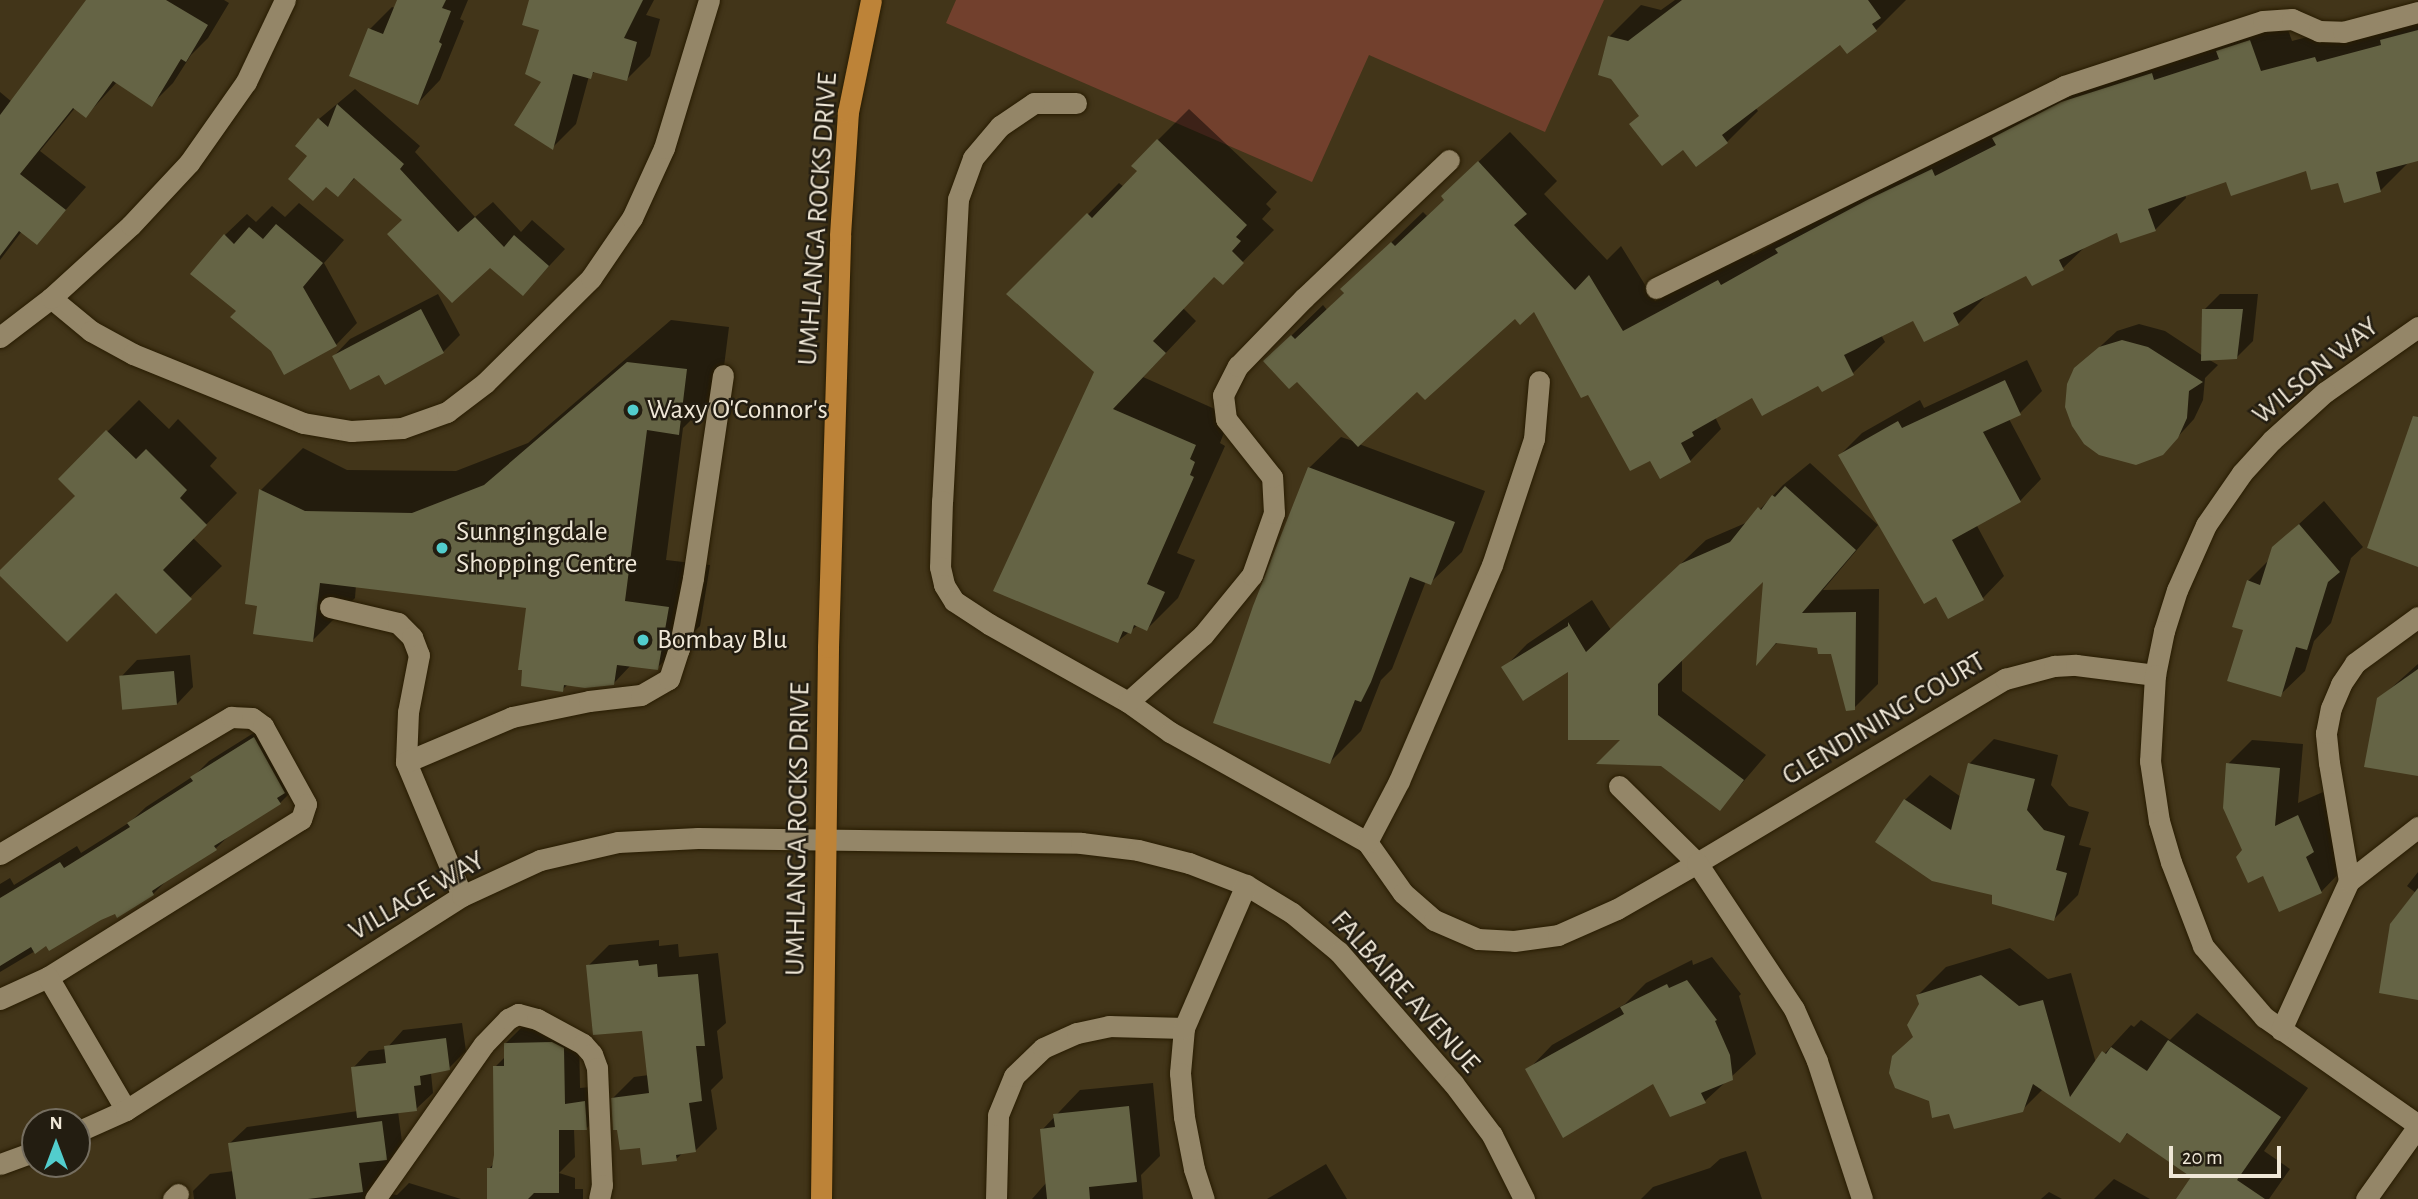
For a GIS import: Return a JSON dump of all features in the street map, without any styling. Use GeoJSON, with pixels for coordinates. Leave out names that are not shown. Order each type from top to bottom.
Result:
{"type":"FeatureCollection","features":[{"type":"Feature","properties":{"kind":"main road","name":"UMHLANGA ROCKS DRIVE"},"geometry":{"type":"LineString","coordinates":[[821,1199],[828,647],[840,235],[848,112],[871,0]]}},
{"type":"Feature","properties":{"kind":"street"},"geometry":{"type":"LineString","coordinates":[[0,337],[51,298],[131,225],[189,163],[246,82],[285,0]]}},
{"type":"Feature","properties":{"kind":"street"},"geometry":{"type":"LineString","coordinates":[[51,298],[91,331],[134,354],[303,423],[351,431],[402,428],[447,412],[485,383],[591,278],[632,218],[664,148],[709,0]]}},
{"type":"Feature","properties":{"kind":"street"},"geometry":{"type":"LineString","coordinates":[[1656,288],[2064,86],[2295,10],[2319,31],[2332,33],[2418,12]]}},
{"type":"Feature","properties":{"kind":"street"},"geometry":{"type":"LineString","coordinates":[[1076,103],[1034,103],[1000,126],[972,158],[958,199],[940,566],[944,584],[954,601],[1128,702],[1170,732],[1367,842],[1399,781],[1492,565],[1534,439],[1539,381]]}},
{"type":"Feature","properties":{"kind":"street"},"geometry":{"type":"LineString","coordinates":[[1128,702],[1203,635],[1252,575],[1275,513],[1272,477],[1226,419],[1223,395],[1238,366],[1304,298],[1449,160]]}},
{"type":"Feature","properties":{"kind":"street","name":"WILSON WAY"},"geometry":{"type":"LineString","coordinates":[[2418,327],[2325,392],[2272,440],[2242,472],[2206,526],[2190,558],[2164,631],[2155,676],[2150,761],[2159,821],[2186,908],[2203,946],[2264,1017],[2418,1125]]}},
{"type":"Feature","properties":{"kind":"street"},"geometry":{"type":"LineString","coordinates":[[405,762],[512,716],[589,701],[641,695],[669,679],[679,649],[693,578],[723,375]]}},
{"type":"Feature","properties":{"kind":"street"},"geometry":{"type":"LineString","coordinates":[[330,607],[398,622],[412,638],[419,655],[408,712],[405,762],[462,896]]}},
{"type":"Feature","properties":{"kind":"street"},"geometry":{"type":"LineString","coordinates":[[2349,881],[2329,763],[2326,733],[2331,708],[2340,684],[2355,663],[2418,617]]}},
{"type":"Feature","properties":{"kind":"street","name":"GLENDINING COURT"},"geometry":{"type":"LineString","coordinates":[[1367,842],[1403,893],[1434,920],[1478,939],[1514,941],[1558,935],[1617,909],[2005,678],[2054,666],[2076,666],[2155,676]]}},
{"type":"Feature","properties":{"kind":"street"},"geometry":{"type":"LineString","coordinates":[[0,854],[231,717],[252,718],[263,726],[303,794],[306,804],[301,819],[48,977],[0,999]]}},
{"type":"Feature","properties":{"kind":"street"},"geometry":{"type":"LineString","coordinates":[[1619,786],[1697,863],[1794,1009],[1817,1061],[1862,1199]]}},
{"type":"Feature","properties":{"kind":"street"},"geometry":{"type":"LineString","coordinates":[[2281,1030],[2349,881],[2418,827]]}},
{"type":"Feature","properties":{"kind":"street","name":"VILLAGE WAY"},"geometry":{"type":"LineString","coordinates":[[91,1126],[126,1110],[462,896],[540,860],[618,842],[698,838],[826,839]]}},
{"type":"Feature","properties":{"kind":"street","name":"FALBAIRE AVENUE"},"geometry":{"type":"LineString","coordinates":[[826,839],[1081,843],[1138,850],[1189,863],[1246,885],[1292,913],[1339,952],[1453,1083],[1492,1135],[1524,1199]]}},
{"type":"Feature","properties":{"kind":"street"},"geometry":{"type":"LineString","coordinates":[[1204,1199],[1194,1169],[1184,1117],[1180,1073],[1184,1028],[1246,885]]}},
{"type":"Feature","properties":{"kind":"street"},"geometry":{"type":"LineString","coordinates":[[48,977],[126,1110]]}},
{"type":"Feature","properties":{"kind":"street"},"geometry":{"type":"LineString","coordinates":[[375,1199],[484,1045],[508,1019],[518,1014],[537,1019],[583,1045],[592,1054],[597,1068],[602,1185],[599,1199]]}},
{"type":"Feature","properties":{"kind":"street"},"geometry":{"type":"LineString","coordinates":[[996,1199],[998,1115],[1014,1076],[1043,1048],[1077,1033],[1109,1026],[1184,1028]]}},
{"type":"Feature","properties":{"kind":"street"},"geometry":{"type":"LineString","coordinates":[[2366,1199],[2418,1125]]}},
{"type":"Feature","properties":{"kind":"street"},"geometry":{"type":"LineString","coordinates":[[0,1164],[21,1156]]}},
{"type":"Feature","properties":{"kind":"shaded area"},"geometry":{"type":"Polygon","coordinates":[[[956,0],[1604,0],[1545,132],[1369,55],[1312,182],[946,23],[956,0]]]}},
{"type":"Feature","properties":{"kind":"building"},"geometry":{"type":"Polygon","coordinates":[[[86,0],[166,0],[208,25],[186,62],[181,59],[152,107],[113,81],[86,118],[73,108],[20,174],[66,210],[37,245],[19,231],[0,256],[0,115],[86,0]]]}},
{"type":"Feature","properties":{"kind":"building"},"geometry":{"type":"Polygon","coordinates":[[[397,0],[446,0],[442,8],[451,11],[439,42],[442,44],[418,105],[349,76],[368,28],[383,34],[397,0]]]}},
{"type":"Feature","properties":{"kind":"building"},"geometry":{"type":"Polygon","coordinates":[[[529,0],[643,0],[624,38],[637,42],[627,81],[593,72],[591,79],[573,74],[553,150],[514,125],[541,82],[525,74],[539,30],[522,25],[529,0]]]}},
{"type":"Feature","properties":{"kind":"building"},"geometry":{"type":"Polygon","coordinates":[[[1682,0],[1868,0],[1881,18],[1872,24],[1877,31],[1847,54],[1840,45],[1722,135],[1728,143],[1696,167],[1683,150],[1662,166],[1629,124],[1639,116],[1611,79],[1598,75],[1608,36],[1628,41],[1682,0]]]}},
{"type":"Feature","properties":{"kind":"building"},"geometry":{"type":"Polygon","coordinates":[[[2418,30],[2418,161],[2376,172],[2381,192],[2344,203],[2338,183],[2311,190],[2306,171],[2231,196],[2226,182],[2148,209],[2156,231],[2120,243],[2117,233],[2059,260],[2064,270],[2032,286],[2026,276],[1953,313],[1959,325],[1924,342],[1913,321],[1844,355],[1854,375],[1822,392],[1818,386],[1762,416],[1752,398],[1692,432],[1694,436],[1681,443],[1691,462],[1660,479],[1650,461],[1630,471],[1588,395],[1581,398],[1534,312],[1520,325],[1515,319],[1425,400],[1417,392],[1358,447],[1297,382],[1289,389],[1263,361],[1291,335],[1295,339],[1344,293],[1340,289],[1391,242],[1395,246],[1444,200],[1441,196],[1478,161],[1527,214],[1514,225],[1575,290],[1589,275],[1623,331],[1718,280],[1721,285],[1778,253],[1775,249],[1869,199],[1932,169],[1935,176],[1996,145],[1992,138],[2061,102],[2152,73],[2154,80],[2219,59],[2216,51],[2250,40],[2261,71],[2315,57],[2317,62],[2381,45],[2380,40],[2418,30]]]}},
{"type":"Feature","properties":{"kind":"building"},"geometry":{"type":"Polygon","coordinates":[[[337,104],[404,164],[400,169],[458,232],[475,217],[504,247],[514,235],[549,266],[523,296],[490,268],[452,303],[387,234],[402,220],[354,178],[338,197],[326,187],[313,201],[288,179],[307,156],[295,146],[318,118],[328,127],[337,104]]]}},
{"type":"Feature","properties":{"kind":"building"},"geometry":{"type":"Polygon","coordinates":[[[1157,139],[1247,225],[1236,237],[1241,241],[1232,251],[1244,263],[1223,285],[1214,277],[1153,341],[1166,353],[1113,409],[1196,445],[1190,459],[1195,462],[1190,475],[1194,477],[1147,584],[1165,592],[1147,631],[1134,625],[1131,634],[1123,631],[1118,643],[993,591],[1094,372],[1006,294],[1087,213],[1092,218],[1137,171],[1131,166],[1157,139]]]}},
{"type":"Feature","properties":{"kind":"building"},"geometry":{"type":"Polygon","coordinates":[[[276,224],[323,263],[303,287],[337,346],[284,375],[271,351],[230,317],[236,311],[190,274],[224,234],[234,244],[249,227],[263,239],[276,224]]]}},
{"type":"Feature","properties":{"kind":"building"},"geometry":{"type":"Polygon","coordinates":[[[421,309],[444,353],[385,385],[379,375],[350,390],[332,356],[421,309]]]}},
{"type":"Feature","properties":{"kind":"building"},"geometry":{"type":"Polygon","coordinates":[[[2202,309],[2243,309],[2237,359],[2201,361],[2202,309]]]}},
{"type":"Feature","properties":{"kind":"building"},"geometry":{"type":"Polygon","coordinates":[[[2122,340],[2148,347],[2203,382],[2189,391],[2187,418],[2178,438],[2163,455],[2136,465],[2099,455],[2084,444],[2072,426],[2065,407],[2067,384],[2074,368],[2099,347],[2122,340]]]}},
{"type":"Feature","properties":{"kind":"building","name":"Sunngingdale Shopping Centre"},"geometry":{"type":"Polygon","coordinates":[[[627,362],[687,369],[679,435],[647,430],[625,601],[669,607],[658,670],[617,665],[614,685],[585,688],[564,685],[563,692],[521,686],[522,670],[518,670],[526,608],[320,583],[313,642],[253,634],[257,606],[245,604],[259,489],[305,511],[412,513],[484,485],[627,362]]]}},
{"type":"Feature","properties":{"kind":"building"},"geometry":{"type":"Polygon","coordinates":[[[2005,380],[2021,415],[1983,432],[2021,502],[1952,540],[1984,600],[1948,619],[1936,597],[1924,604],[1838,455],[1898,421],[1902,428],[2005,380]]]}},
{"type":"Feature","properties":{"kind":"building"},"geometry":{"type":"Polygon","coordinates":[[[2413,416],[2418,417],[2418,567],[2367,548],[2413,416]]]}},
{"type":"Feature","properties":{"kind":"building"},"geometry":{"type":"Polygon","coordinates":[[[106,430],[136,459],[146,449],[187,490],[180,498],[207,525],[163,570],[192,599],[156,634],[116,593],[67,642],[0,576],[0,570],[75,496],[58,479],[106,430]]]}},
{"type":"Feature","properties":{"kind":"building"},"geometry":{"type":"Polygon","coordinates":[[[1308,467],[1455,522],[1431,585],[1410,577],[1371,682],[1361,702],[1355,700],[1330,764],[1213,723],[1253,606],[1308,467]]]}},
{"type":"Feature","properties":{"kind":"building"},"geometry":{"type":"Polygon","coordinates":[[[1785,486],[1856,550],[1802,613],[1856,612],[1855,710],[1846,711],[1831,654],[1818,654],[1817,648],[1776,643],[1756,666],[1763,582],[1658,684],[1658,715],[1744,780],[1720,811],[1661,766],[1596,764],[1620,740],[1568,740],[1568,672],[1523,701],[1501,667],[1568,626],[1568,622],[1586,652],[1680,564],[1730,542],[1758,507],[1761,510],[1772,495],[1775,497],[1785,486]]]}},
{"type":"Feature","properties":{"kind":"building"},"geometry":{"type":"Polygon","coordinates":[[[2299,524],[2340,572],[2328,582],[2307,650],[2296,647],[2281,697],[2227,681],[2243,630],[2232,627],[2247,580],[2260,585],[2272,547],[2299,524]]]}},
{"type":"Feature","properties":{"kind":"building"},"geometry":{"type":"Polygon","coordinates":[[[2418,669],[2418,776],[2364,767],[2377,698],[2418,669]]]}},
{"type":"Feature","properties":{"kind":"building"},"geometry":{"type":"Polygon","coordinates":[[[174,671],[177,705],[122,710],[119,676],[174,671]]]}},
{"type":"Feature","properties":{"kind":"building"},"geometry":{"type":"Polygon","coordinates":[[[254,737],[285,793],[277,798],[281,804],[214,846],[217,850],[152,891],[154,895],[117,918],[115,914],[101,920],[49,951],[46,946],[35,954],[31,947],[0,966],[0,898],[60,862],[64,868],[130,827],[127,823],[193,781],[190,777],[254,737]]]}},
{"type":"Feature","properties":{"kind":"building"},"geometry":{"type":"Polygon","coordinates":[[[1968,763],[2035,779],[2027,810],[2044,830],[2065,836],[2056,870],[2067,873],[2054,921],[1992,904],[1992,895],[1932,881],[1875,842],[1904,799],[1951,830],[1968,763]]]}},
{"type":"Feature","properties":{"kind":"building"},"geometry":{"type":"Polygon","coordinates":[[[2226,763],[2280,768],[2275,826],[2298,815],[2314,852],[2306,857],[2322,893],[2279,912],[2263,876],[2248,883],[2236,857],[2242,850],[2223,808],[2226,763]]]}},
{"type":"Feature","properties":{"kind":"building"},"geometry":{"type":"Polygon","coordinates":[[[2418,888],[2418,1000],[2379,993],[2390,924],[2418,888]]]}},
{"type":"Feature","properties":{"kind":"building"},"geometry":{"type":"Polygon","coordinates":[[[638,960],[639,966],[657,964],[658,977],[698,974],[705,1046],[696,1046],[702,1101],[689,1103],[696,1152],[676,1155],[677,1161],[642,1165],[640,1148],[620,1150],[617,1130],[613,1130],[611,1098],[649,1093],[642,1031],[593,1035],[586,965],[638,960]]]}},
{"type":"Feature","properties":{"kind":"building"},"geometry":{"type":"Polygon","coordinates":[[[1981,975],[2019,1006],[2043,1000],[2070,1097],[2102,1051],[2106,1054],[2111,1047],[2147,1071],[2168,1040],[2281,1117],[2237,1180],[2265,1199],[2176,1199],[2191,1177],[2127,1133],[2120,1143],[2033,1084],[2023,1112],[1954,1129],[1949,1114],[1932,1118],[1929,1101],[1895,1088],[1889,1073],[1892,1056],[1913,1037],[1907,1025],[1919,1004],[1916,995],[1981,975]]]}},
{"type":"Feature","properties":{"kind":"building"},"geometry":{"type":"Polygon","coordinates":[[[1687,980],[1717,1020],[1715,1021],[1730,1055],[1733,1080],[1701,1093],[1706,1103],[1670,1117],[1653,1084],[1563,1138],[1525,1069],[1624,1014],[1620,1007],[1667,984],[1669,988],[1687,980]]]}},
{"type":"Feature","properties":{"kind":"building"},"geometry":{"type":"Polygon","coordinates":[[[446,1038],[450,1070],[420,1076],[421,1085],[414,1086],[417,1111],[357,1118],[351,1067],[386,1063],[384,1046],[446,1038]]]}},
{"type":"Feature","properties":{"kind":"building"},"geometry":{"type":"Polygon","coordinates":[[[552,1042],[564,1048],[565,1104],[585,1101],[587,1130],[559,1130],[559,1193],[534,1193],[528,1199],[487,1199],[487,1168],[492,1168],[494,1155],[493,1066],[504,1066],[504,1043],[552,1042]]]}},
{"type":"Feature","properties":{"kind":"building"},"geometry":{"type":"Polygon","coordinates":[[[1129,1106],[1137,1182],[1089,1187],[1090,1199],[1047,1199],[1040,1129],[1055,1127],[1053,1114],[1129,1106]]]}},
{"type":"Feature","properties":{"kind":"building"},"geometry":{"type":"Polygon","coordinates":[[[382,1121],[387,1160],[359,1163],[363,1192],[308,1199],[236,1199],[228,1143],[382,1121]]]}},
{"type":"Feature","properties":{"kind":"place","name":"Waxy O'Connor's"},"geometry":{"type":"Point","coordinates":[633,410]}},
{"type":"Feature","properties":{"kind":"place","name":"Sunngingdale Shopping Centre"},"geometry":{"type":"Point","coordinates":[442,548]}},
{"type":"Feature","properties":{"kind":"place","name":"Bombay Blu"},"geometry":{"type":"Point","coordinates":[643,640]}}]}
